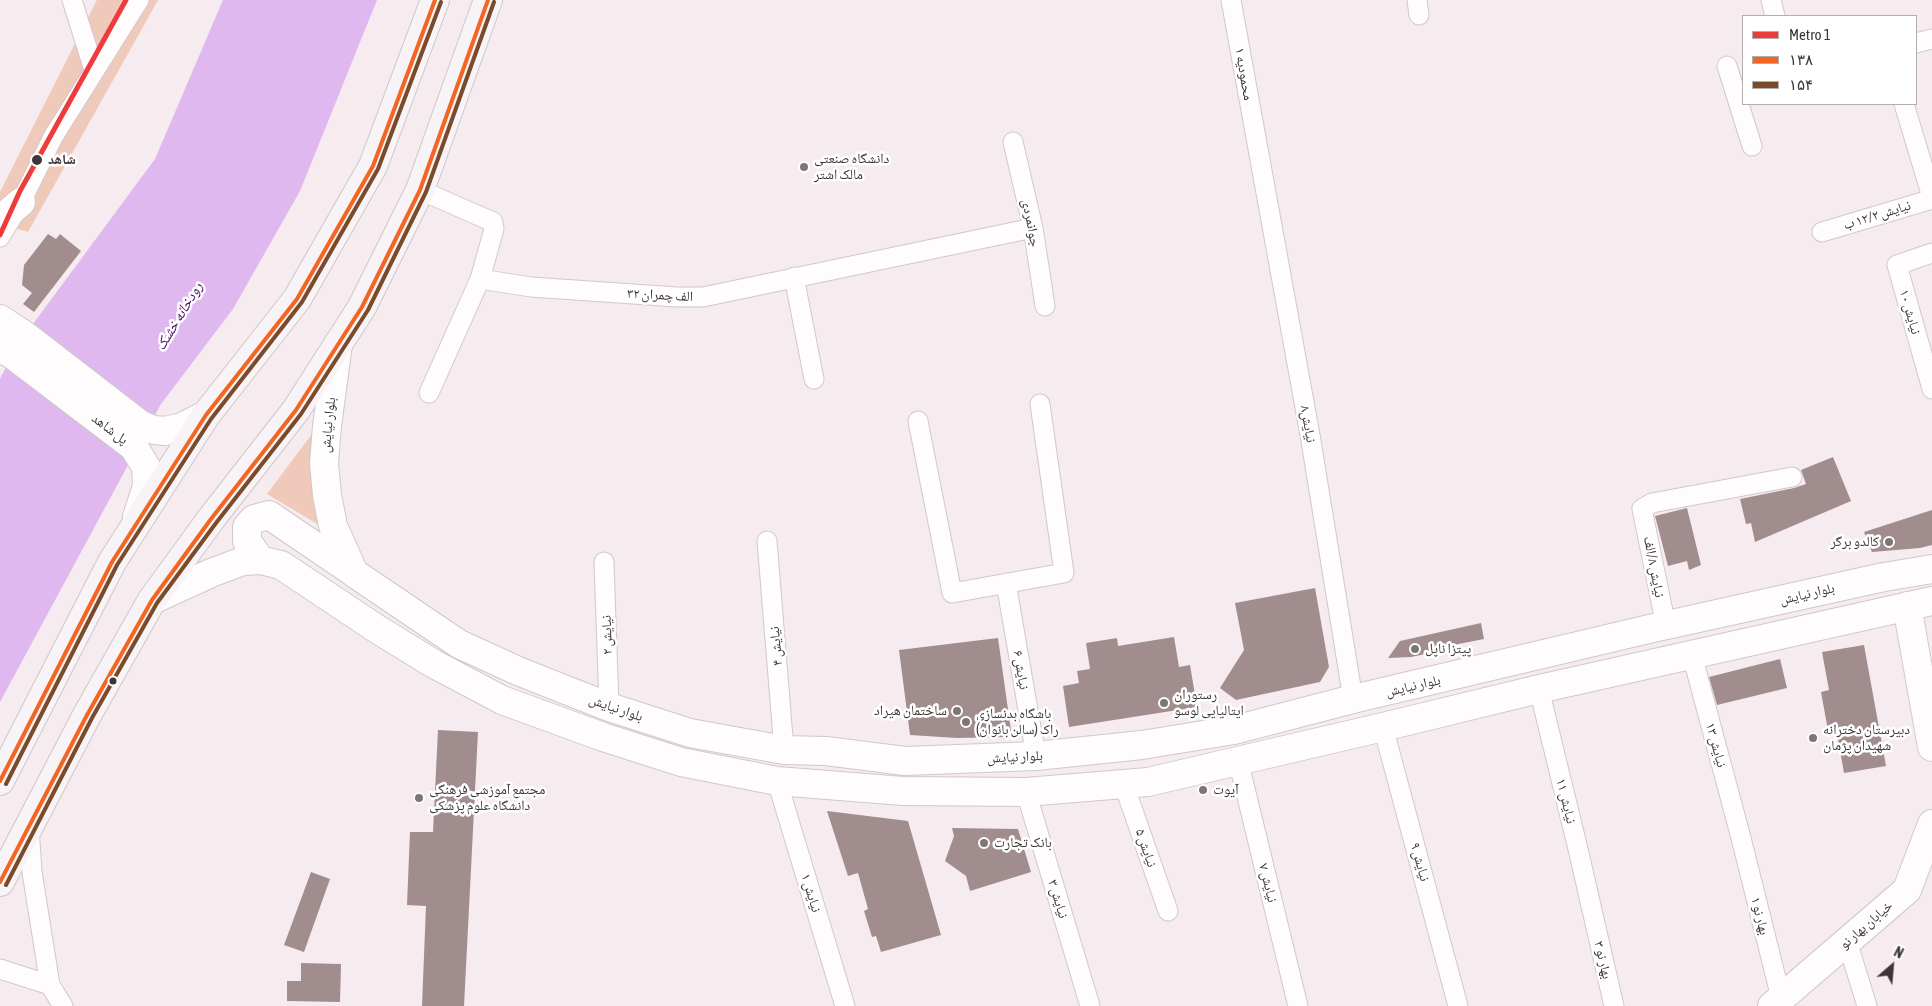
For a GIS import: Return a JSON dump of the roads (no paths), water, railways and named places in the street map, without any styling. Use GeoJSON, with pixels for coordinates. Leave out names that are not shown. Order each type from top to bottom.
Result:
{"type":"FeatureCollection","features":[{"type":"Feature","properties":{"kind":"main road"},"geometry":{"type":"LineString","coordinates":[[0,781],[112,562],[206,415],[297,299],[373,166],[434,0]]}},
{"type":"Feature","properties":{"kind":"main road"},"geometry":{"type":"LineString","coordinates":[[0,882],[91,708],[152,600],[211,519],[296,410],[362,307],[420,190],[488,0]]}},
{"type":"Feature","properties":{"kind":"main road"},"geometry":{"type":"LineString","coordinates":[[0,220],[21,202]]}},
{"type":"Feature","properties":{"kind":"main road"},"geometry":{"type":"LineString","coordinates":[[0,319],[11,350]]}},
{"type":"Feature","properties":{"kind":"main road","name":"بلوار نیایش"},"geometry":{"type":"LineString","coordinates":[[338,344],[326,426],[324,463],[326,495],[333,526],[354,573],[459,644],[518,671],[609,707],[690,732],[784,750],[826,751],[906,761],[1036,756],[1142,745],[1234,730],[1666,626],[1884,577],[1932,569]]}},
{"type":"Feature","properties":{"kind":"main road","name":"پل شاهد"},"geometry":{"type":"LineString","coordinates":[[11,350],[141,425],[154,430],[165,431],[182,427],[206,415]]}},
{"type":"Feature","properties":{"kind":"main road","name":"پل شاهد"},"geometry":{"type":"LineString","coordinates":[[11,350],[134,447],[146,468],[147,486],[132,530]]}},
{"type":"Feature","properties":{"kind":"main road"},"geometry":{"type":"LineString","coordinates":[[260,560],[247,541],[247,527],[254,518],[269,515],[354,573]]}},
{"type":"Feature","properties":{"kind":"main road"},"geometry":{"type":"LineString","coordinates":[[152,600],[243,561],[260,560],[281,565],[377,630],[434,664],[502,700],[603,737],[681,762],[777,781],[903,792],[1026,792],[1148,782],[1383,728],[1539,688],[1920,604],[1931,733]]}},
{"type":"Feature","properties":{"kind":"main road"},"geometry":{"type":"LineString","coordinates":[[434,664],[448,636]]}},
{"type":"Feature","properties":{"kind":"main road","name":"خیابان بهار نو"},"geometry":{"type":"LineString","coordinates":[[1776,1002],[1907,890],[1932,824]]}},
{"type":"Feature","properties":{"kind":"street"},"geometry":{"type":"LineString","coordinates":[[72,0],[94,70]]}},
{"type":"Feature","properties":{"kind":"street"},"geometry":{"type":"LineString","coordinates":[[0,237],[21,202],[53,137],[139,0]]}},
{"type":"Feature","properties":{"kind":"street","name":"۱ محمودیه"},"geometry":{"type":"LineString","coordinates":[[1231,0],[1258,148]]}},
{"type":"Feature","properties":{"kind":"street"},"geometry":{"type":"LineString","coordinates":[[1771,0],[1775,15]]}},
{"type":"Feature","properties":{"kind":"street"},"geometry":{"type":"LineString","coordinates":[[1917,43],[1932,39]]}},
{"type":"Feature","properties":{"kind":"street"},"geometry":{"type":"LineString","coordinates":[[1727,66],[1739,91],[1742,104]]}},
{"type":"Feature","properties":{"kind":"street"},"geometry":{"type":"LineString","coordinates":[[1742,105],[1752,146]]}},
{"type":"Feature","properties":{"kind":"street"},"geometry":{"type":"LineString","coordinates":[[1904,105],[1932,198]]}},
{"type":"Feature","properties":{"kind":"street","name":"جوانمردی"},"geometry":{"type":"LineString","coordinates":[[1013,142],[1033,228],[1045,306]]}},
{"type":"Feature","properties":{"kind":"street","name":"نیایش۸"},"geometry":{"type":"LineString","coordinates":[[1258,148],[1310,435],[1353,700]]}},
{"type":"Feature","properties":{"kind":"street"},"geometry":{"type":"LineString","coordinates":[[420,190],[493,222],[494,229],[480,279],[429,393]]}},
{"type":"Feature","properties":{"kind":"street","name":"نیایش ۱۲/۲ ب"},"geometry":{"type":"LineString","coordinates":[[1822,232],[1932,198]]}},
{"type":"Feature","properties":{"kind":"street","name":"۳۲ الف چمران"},"geometry":{"type":"LineString","coordinates":[[480,279],[531,286],[690,298],[704,297],[1033,228]]}},
{"type":"Feature","properties":{"kind":"street","name":"نیایش ۱۰"},"geometry":{"type":"LineString","coordinates":[[1932,253],[1897,264],[1932,389]]}},
{"type":"Feature","properties":{"kind":"street"},"geometry":{"type":"LineString","coordinates":[[794,277],[814,378]]}},
{"type":"Feature","properties":{"kind":"street"},"geometry":{"type":"LineString","coordinates":[[918,421],[952,593],[1064,573],[1040,404]]}},
{"type":"Feature","properties":{"kind":"street","name":"نیایش ۸/الف"},"geometry":{"type":"LineString","coordinates":[[1666,626],[1642,509],[1652,503],[1792,477]]}},
{"type":"Feature","properties":{"kind":"street","name":"نیایش ۴"},"geometry":{"type":"LineString","coordinates":[[767,541],[784,750]]}},
{"type":"Feature","properties":{"kind":"street","name":"نیایش ۲"},"geometry":{"type":"LineString","coordinates":[[604,562],[609,707]]}},
{"type":"Feature","properties":{"kind":"street","name":"نیایش ۶"},"geometry":{"type":"LineString","coordinates":[[1006,583],[1036,756]]}},
{"type":"Feature","properties":{"kind":"street","name":"نیایش ۱۳"},"geometry":{"type":"LineString","coordinates":[[1692,655],[1740,834]]}},
{"type":"Feature","properties":{"kind":"street","name":"نیایش ۱۱"},"geometry":{"type":"LineString","coordinates":[[1539,688],[1593,915]]}},
{"type":"Feature","properties":{"kind":"street","name":"نیایش ۹"},"geometry":{"type":"LineString","coordinates":[[1383,728],[1457,1002]]}},
{"type":"Feature","properties":{"kind":"street","name":"نیایش ۷"},"geometry":{"type":"LineString","coordinates":[[1238,760],[1298,1006]]}},
{"type":"Feature","properties":{"kind":"street","name":"نیایش ۱"},"geometry":{"type":"LineString","coordinates":[[777,781],[845,1006]]}},
{"type":"Feature","properties":{"kind":"street","name":"نیایش ۵"},"geometry":{"type":"LineString","coordinates":[[1124,785],[1168,911]]}},
{"type":"Feature","properties":{"kind":"street","name":"نیایش ۳"},"geometry":{"type":"LineString","coordinates":[[1026,792],[1090,1006]]}},
{"type":"Feature","properties":{"kind":"street"},"geometry":{"type":"LineString","coordinates":[[29,826],[32,872],[50,985],[63,1006]]}},
{"type":"Feature","properties":{"kind":"street","name":"۱ بهار نو"},"geometry":{"type":"LineString","coordinates":[[1740,834],[1776,1002]]}},
{"type":"Feature","properties":{"kind":"street","name":"۳ بهار نو"},"geometry":{"type":"LineString","coordinates":[[1593,915],[1614,1006]]}},
{"type":"Feature","properties":{"kind":"street"},"geometry":{"type":"LineString","coordinates":[[1847,941],[1867,1006]]}},
{"type":"Feature","properties":{"kind":"street"},"geometry":{"type":"LineString","coordinates":[[0,969],[50,985]]}},
{"type":"Feature","properties":{"kind":"water","name":"رودخانه خشک"},"geometry":{"type":"Polygon","coordinates":[[[223,0],[377,0],[300,191],[233,309],[161,404],[0,702],[0,379],[16,347],[155,159],[223,0]]]}},
{"type":"Feature","properties":{"kind":"metro line","name":"1"},"geometry":{"type":"LineString","coordinates":[[0,235],[20,191],[126,0]]}},
{"type":"Feature","properties":{"kind":"place","name":"شاهد"},"geometry":{"type":"Point","coordinates":[37,160]}},
{"type":"Feature","properties":{"kind":"place","name":"دانشگاه صنعتی مالک اشتر"},"geometry":{"type":"Point","coordinates":[804,167]}},
{"type":"Feature","properties":{"kind":"place","name":"کالدو برگر"},"geometry":{"type":"Point","coordinates":[1889,542]}},
{"type":"Feature","properties":{"kind":"place","name":"پیتزا ناپل"},"geometry":{"type":"Point","coordinates":[1415,649]}},
{"type":"Feature","properties":{"kind":"place","name":"رستوران ایتالیایی لوسو"},"geometry":{"type":"Point","coordinates":[1164,703]}},
{"type":"Feature","properties":{"kind":"place","name":"ساختمان هیراد"},"geometry":{"type":"Point","coordinates":[957,711]}},
{"type":"Feature","properties":{"kind":"place","name":"باشگاه بدنسازی راک (سالن بانوان)"},"geometry":{"type":"Point","coordinates":[966,722]}},
{"type":"Feature","properties":{"kind":"place","name":"دبیرستان دخترانه شهیدان پژمان"},"geometry":{"type":"Point","coordinates":[1813,738]}},
{"type":"Feature","properties":{"kind":"place","name":"آیوت"},"geometry":{"type":"Point","coordinates":[1203,790]}},
{"type":"Feature","properties":{"kind":"place","name":"مجتمع آموزشی فرهنگی دانشگاه علوم پزشکی"},"geometry":{"type":"Point","coordinates":[419,798]}},
{"type":"Feature","properties":{"kind":"place","name":"بانک تجارت"},"geometry":{"type":"Point","coordinates":[984,843]}}]}
